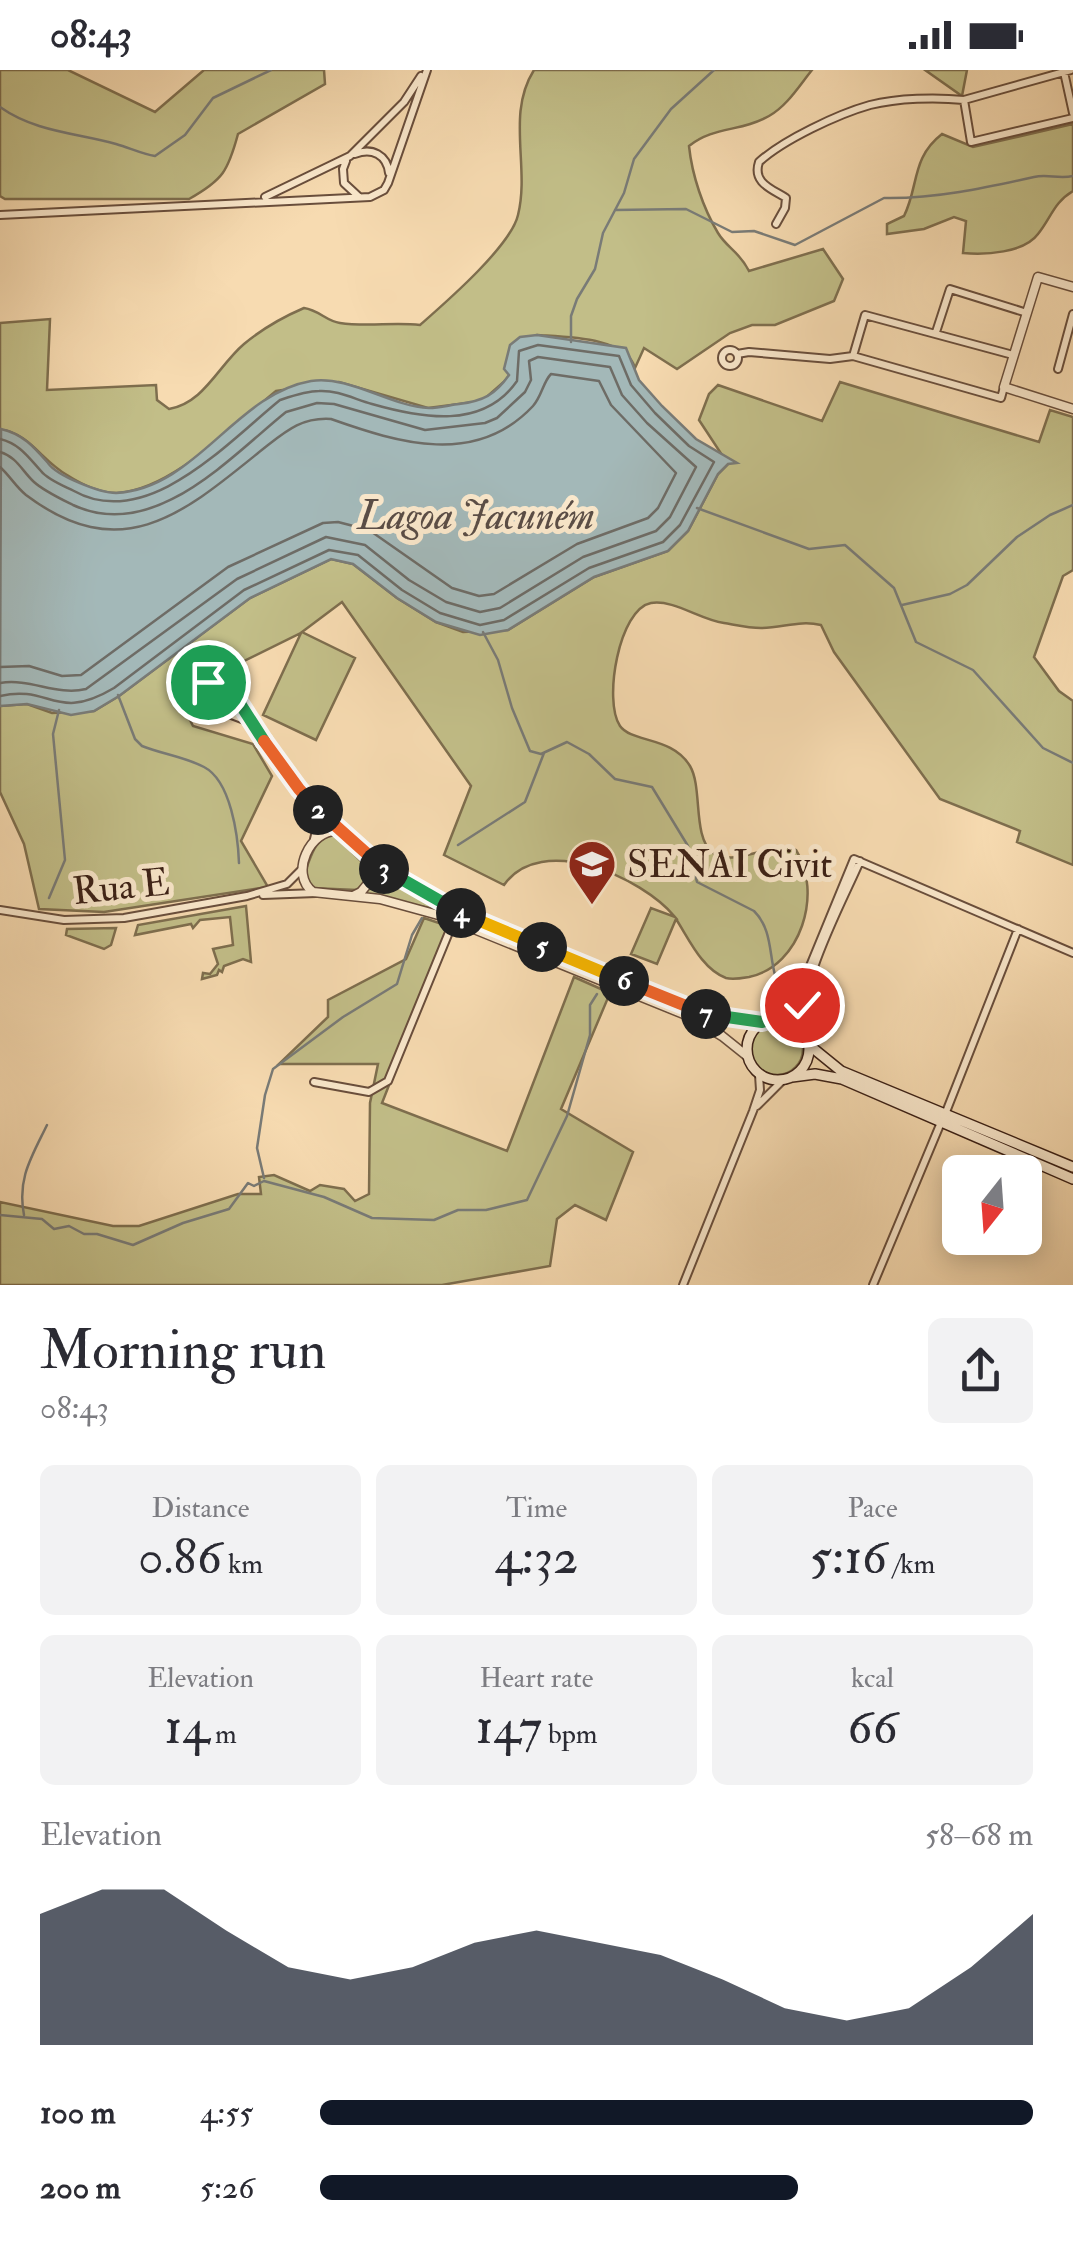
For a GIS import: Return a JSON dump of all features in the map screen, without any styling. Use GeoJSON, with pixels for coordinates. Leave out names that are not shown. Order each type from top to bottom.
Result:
{"type":"FeatureCollection","features":[{"type":"Feature","properties":{"kind":"main road"},"geometry":{"type":"LineString","coordinates":[[1073,1167],[944,1116],[829,1076],[787,1079],[760,1075],[746,1056],[750,1035],[762,1022],[780,1018],[795,1023],[807,1040],[841,1070],[944,1116],[1073,1179]]}},
{"type":"Feature","properties":{"kind":"main road"},"geometry":{"type":"LineString","coordinates":[[787,1079],[806,1064],[807,1040]]}},
{"type":"Feature","properties":{"kind":"street"},"geometry":{"type":"LineString","coordinates":[[362,197],[344,184],[343,169],[350,156],[404,102],[426,70]]}},
{"type":"Feature","properties":{"kind":"street"},"geometry":{"type":"LineString","coordinates":[[0,215],[378,195],[388,182],[426,70]]}},
{"type":"Feature","properties":{"kind":"street"},"geometry":{"type":"LineString","coordinates":[[776,224],[786,198],[767,188],[758,177],[756,168],[764,158],[817,127],[872,105],[964,100],[1068,71],[1073,115],[970,142],[964,100]]}},
{"type":"Feature","properties":{"kind":"street"},"geometry":{"type":"LineString","coordinates":[[244,202],[274,196],[364,150],[378,154],[390,174]]}},
{"type":"Feature","properties":{"kind":"street"},"geometry":{"type":"LineString","coordinates":[[737,354],[830,359],[853,356],[1001,398],[1038,277],[1073,287]]}},
{"type":"Feature","properties":{"kind":"street"},"geometry":{"type":"LineString","coordinates":[[936,332],[950,289],[1027,313]]}},
{"type":"Feature","properties":{"kind":"street"},"geometry":{"type":"LineString","coordinates":[[853,356],[865,314],[1014,355]]}},
{"type":"Feature","properties":{"kind":"street"},"geometry":{"type":"LineString","coordinates":[[1058,370],[1073,314]]}},
{"type":"Feature","properties":{"kind":"street"},"geometry":{"type":"LineString","coordinates":[[1004,386],[1073,408]]}},
{"type":"Feature","properties":{"kind":"street"},"geometry":{"type":"LineString","coordinates":[[253,724],[215,710],[202,700],[200,693],[205,684],[222,681],[231,691],[316,818],[314,840],[302,870],[304,884],[317,893],[394,902],[454,920],[691,1018],[746,1056]]}},
{"type":"Feature","properties":{"kind":"street"},"geometry":{"type":"LineString","coordinates":[[215,710],[228,704],[231,691]]}},
{"type":"Feature","properties":{"kind":"street"},"geometry":{"type":"LineString","coordinates":[[299,789],[368,858],[416,890],[474,919],[704,1013],[762,1022]]}},
{"type":"Feature","properties":{"kind":"street"},"geometry":{"type":"LineString","coordinates":[[314,840],[324,832],[338,831]]}},
{"type":"Feature","properties":{"kind":"street"},"geometry":{"type":"LineString","coordinates":[[353,896],[370,880],[368,858]]}},
{"type":"Feature","properties":{"kind":"street"},"geometry":{"type":"LineString","coordinates":[[857,860],[1073,953]]}},
{"type":"Feature","properties":{"kind":"street"},"geometry":{"type":"LineString","coordinates":[[780,1018],[796,1000],[857,860]]}},
{"type":"Feature","properties":{"kind":"street"},"geometry":{"type":"LineString","coordinates":[[807,1040],[801,1023],[806,989],[857,860]]}},
{"type":"Feature","properties":{"kind":"street","name":"Rua E"},"geometry":{"type":"LineString","coordinates":[[0,910],[64,920],[108,920],[247,896],[287,884],[302,870]]}},
{"type":"Feature","properties":{"kind":"street","name":"Rua E"},"geometry":{"type":"LineString","coordinates":[[247,896],[317,893]]}},
{"type":"Feature","properties":{"kind":"street"},"geometry":{"type":"LineString","coordinates":[[314,1082],[369,1092],[388,1082],[454,920]]}},
{"type":"Feature","properties":{"kind":"street"},"geometry":{"type":"LineString","coordinates":[[873,1285],[1018,929]]}},
{"type":"Feature","properties":{"kind":"street"},"geometry":{"type":"LineString","coordinates":[[682,1285],[753,1111],[760,1075]]}},
{"type":"Feature","properties":{"kind":"street"},"geometry":{"type":"LineString","coordinates":[[753,1111],[787,1079]]}},
{"type":"Feature","properties":{"kind":"shaded area"},"geometry":{"type":"Polygon","coordinates":[[[0,70],[68,70],[155,112],[204,70],[324,70],[325,84],[238,134],[223,173],[189,199],[5,199],[0,196],[0,70]]]}},
{"type":"Feature","properties":{"kind":"shaded area"},"geometry":{"type":"Polygon","coordinates":[[[534,70],[812,70],[769,116],[708,135],[689,146],[708,213],[749,271],[823,249],[843,279],[834,301],[775,325],[752,325],[730,333],[677,369],[644,348],[635,368],[620,350],[608,344],[537,335],[506,380],[482,401],[428,408],[339,382],[276,391],[180,468],[159,481],[117,493],[78,482],[20,436],[0,429],[0,323],[50,319],[47,390],[156,385],[157,400],[169,409],[201,392],[251,339],[304,308],[340,323],[420,325],[476,273],[513,228],[521,197],[521,104],[534,70]]]}},
{"type":"Feature","properties":{"kind":"shaded area"},"geometry":{"type":"Polygon","coordinates":[[[925,70],[967,70],[962,96],[925,70]]]}},
{"type":"Feature","properties":{"kind":"shaded area"},"geometry":{"type":"Polygon","coordinates":[[[1073,124],[1073,191],[1057,205],[1032,240],[993,253],[963,253],[966,221],[954,217],[924,229],[887,234],[887,224],[904,216],[920,163],[942,134],[973,147],[1073,124]]]}},
{"type":"Feature","properties":{"kind":"shaded area"},"geometry":{"type":"Polygon","coordinates":[[[840,382],[1039,442],[1050,410],[1073,417],[1073,570],[1063,576],[1034,657],[1059,691],[1073,701],[1073,865],[1017,842],[1020,831],[940,799],[834,652],[821,625],[747,627],[715,621],[668,604],[651,603],[630,621],[617,657],[613,697],[620,726],[633,735],[673,749],[690,766],[702,836],[713,853],[739,857],[787,847],[796,850],[807,886],[807,906],[794,943],[767,970],[738,979],[717,974],[697,953],[676,919],[657,964],[631,954],[651,908],[675,917],[660,902],[616,875],[566,861],[542,862],[521,870],[504,885],[444,855],[471,786],[342,602],[302,632],[355,658],[316,740],[263,715],[301,633],[177,694],[193,726],[253,744],[272,776],[241,841],[268,887],[104,912],[39,909],[24,844],[0,792],[0,706],[27,704],[52,713],[94,711],[250,598],[331,559],[353,564],[436,622],[463,632],[508,630],[594,577],[668,551],[688,531],[718,474],[728,464],[699,420],[709,394],[718,385],[822,421],[840,382]]]}},
{"type":"Feature","properties":{"kind":"shaded area"},"geometry":{"type":"Polygon","coordinates":[[[216,682],[226,685],[226,705],[216,708],[206,705],[203,695],[206,685],[216,682]]]}},
{"type":"Feature","properties":{"kind":"shaded area"},"geometry":{"type":"Polygon","coordinates":[[[334,834],[367,867],[366,882],[357,890],[311,888],[305,872],[312,853],[318,843],[334,834]]]}},
{"type":"Feature","properties":{"kind":"shaded area"},"geometry":{"type":"Polygon","coordinates":[[[379,870],[439,907],[534,950],[438,910],[368,895],[366,892],[379,870]]]}},
{"type":"Feature","properties":{"kind":"shaded area"},"geometry":{"type":"Polygon","coordinates":[[[246,906],[251,962],[243,959],[202,979],[203,973],[210,974],[218,964],[213,949],[233,945],[230,917],[200,920],[193,928],[191,924],[135,935],[138,925],[246,906]]]}},
{"type":"Feature","properties":{"kind":"shaded area"},"geometry":{"type":"Polygon","coordinates":[[[424,918],[451,927],[382,1103],[507,1151],[574,977],[610,993],[561,1109],[633,1152],[606,1220],[575,1205],[557,1219],[550,1266],[442,1285],[0,1285],[0,1202],[113,1226],[139,1226],[238,1194],[261,1194],[259,1177],[274,1175],[310,1191],[320,1185],[344,1189],[355,1201],[369,1194],[370,1103],[378,1064],[279,1064],[328,1017],[328,1000],[406,959],[424,918]]]}},
{"type":"Feature","properties":{"kind":"shaded area"},"geometry":{"type":"Polygon","coordinates":[[[116,928],[111,945],[104,949],[66,935],[67,929],[116,928]]]}},
{"type":"Feature","properties":{"kind":"shaded area"},"geometry":{"type":"Polygon","coordinates":[[[777,1023],[796,1030],[803,1049],[796,1068],[777,1075],[758,1068],[751,1049],[758,1030],[777,1023]]]}},
{"type":"Feature","properties":{"kind":"water","name":"Lagoa Jacuném"},"geometry":{"type":"Polygon","coordinates":[[[537,335],[626,348],[639,380],[662,406],[696,439],[737,463],[728,464],[718,474],[688,531],[668,551],[594,577],[508,630],[480,635],[436,622],[353,564],[331,559],[250,598],[94,711],[71,715],[27,704],[0,706],[1,429],[28,442],[60,473],[90,487],[116,493],[144,488],[170,476],[260,403],[284,389],[311,381],[340,382],[429,408],[482,399],[499,388],[509,375],[504,369],[510,345],[520,337],[537,335]]]}},
{"type":"Feature","properties":{"kind":"waterway"},"geometry":{"type":"LineString","coordinates":[[0,107],[42,127],[155,156],[185,135],[213,98],[271,70]]}},
{"type":"Feature","properties":{"kind":"waterway"},"geometry":{"type":"LineString","coordinates":[[571,342],[571,316],[595,269],[603,233],[624,193],[634,159],[671,109],[714,70]]}},
{"type":"Feature","properties":{"kind":"waterway"},"geometry":{"type":"LineString","coordinates":[[615,210],[686,209],[732,232],[754,231],[795,245],[884,198],[941,195],[1039,176],[1073,176]]}},
{"type":"Feature","properties":{"kind":"waterway"},"geometry":{"type":"LineString","coordinates":[[902,605],[950,594],[967,585],[1017,537],[1073,505]]}},
{"type":"Feature","properties":{"kind":"waterway","name":"Lagoa Jacuném"},"geometry":{"type":"LineString","coordinates":[[697,508],[809,549],[845,545],[894,588],[916,642],[973,670],[1043,748],[1073,763]]}},
{"type":"Feature","properties":{"kind":"waterway"},"geometry":{"type":"LineString","coordinates":[[483,632],[498,660],[530,751],[541,754],[567,742],[589,754],[615,779],[652,787],[688,846],[697,882],[754,911],[760,918],[775,975]]}},
{"type":"Feature","properties":{"kind":"waterway"},"geometry":{"type":"LineString","coordinates":[[118,695],[135,739],[142,746],[204,767],[221,784],[235,824],[239,863]]}},
{"type":"Feature","properties":{"kind":"waterway"},"geometry":{"type":"LineString","coordinates":[[49,898],[65,860],[53,734],[59,710]]}},
{"type":"Feature","properties":{"kind":"waterway"},"geometry":{"type":"LineString","coordinates":[[458,845],[525,802],[544,753]]}},
{"type":"Feature","properties":{"kind":"waterway"},"geometry":{"type":"LineString","coordinates":[[264,1178],[257,1148],[273,1069],[343,1017],[397,984],[412,935],[422,918]]}},
{"type":"Feature","properties":{"kind":"waterway"},"geometry":{"type":"LineString","coordinates":[[0,1215],[42,1219],[54,1229],[69,1226],[84,1234],[133,1245],[183,1223],[229,1209],[248,1183],[254,1186],[264,1181],[324,1197],[372,1218],[434,1220],[458,1210],[486,1210],[527,1200],[567,1116],[590,1035],[590,1005],[597,994]]}},
{"type":"Feature","properties":{"kind":"waterway"},"geometry":{"type":"LineString","coordinates":[[24,1215],[24,1179],[47,1125]]}},
{"type":"Feature","properties":{"kind":"place","name":"SENAI Civit"},"geometry":{"type":"Point","coordinates":[592,906]}},
{"type":"Feature","properties":{"kind":"route"},"geometry":{"type":"LineString","coordinates":[[208,682],[218,680],[228,685],[299,789],[338,831],[384,870],[433,900],[718,1018],[762,1022],[784,1018],[806,1035],[801,1023],[802,1005]]}}]}
